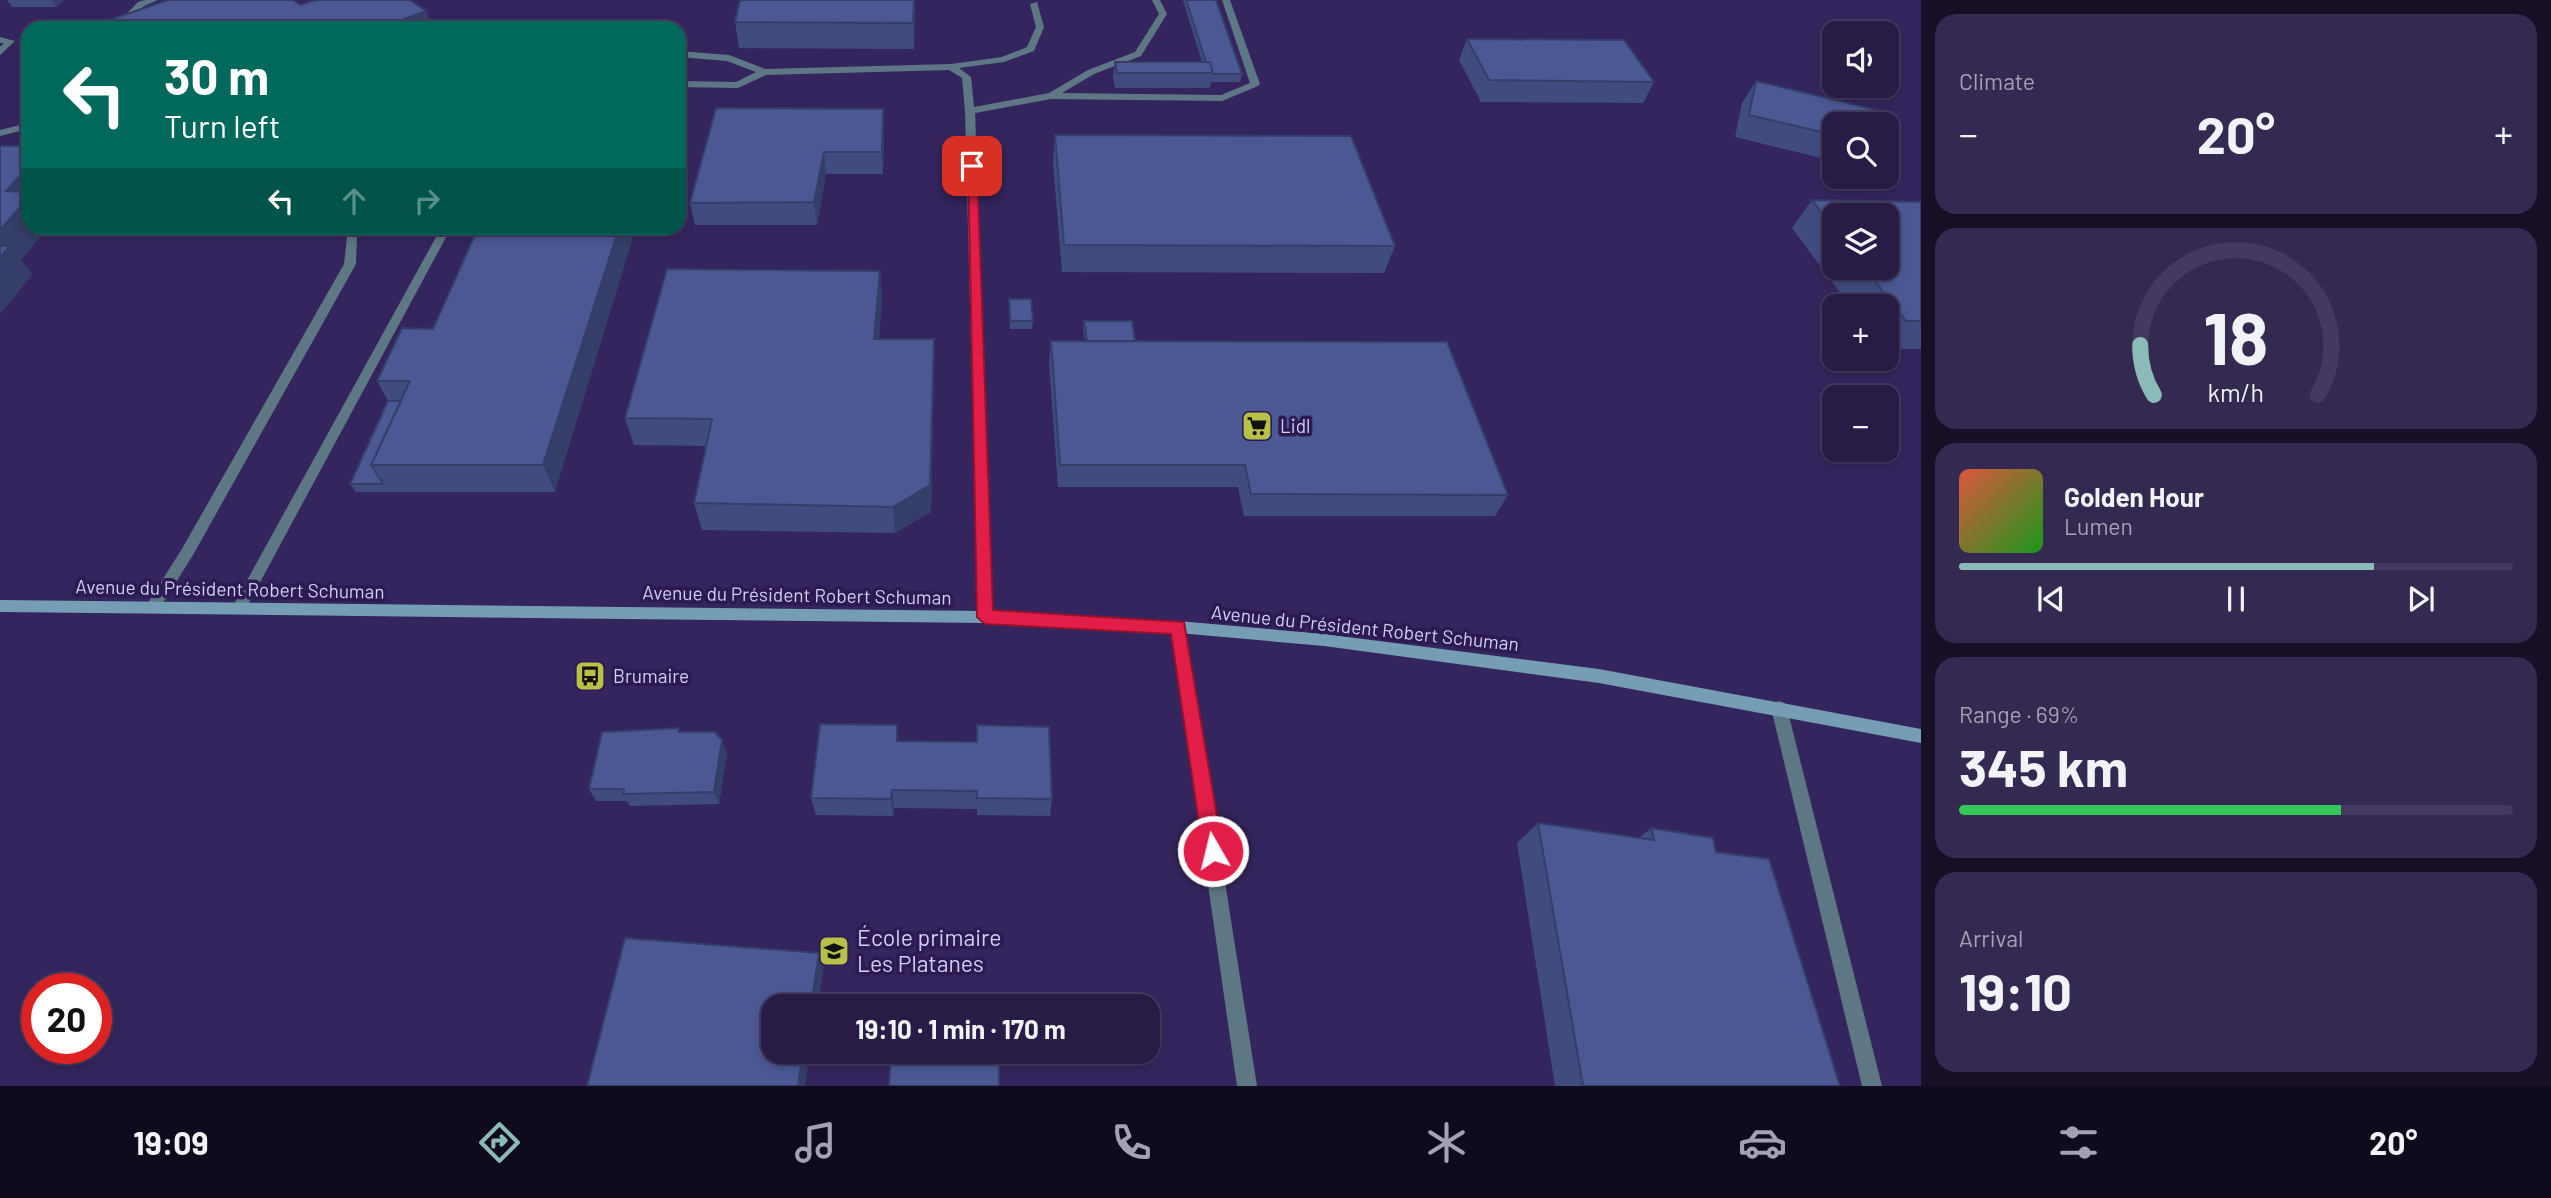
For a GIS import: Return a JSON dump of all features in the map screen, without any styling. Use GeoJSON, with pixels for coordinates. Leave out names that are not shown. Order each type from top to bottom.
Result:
{"type":"FeatureCollection","features":[{"type":"Feature","properties":{"kind":"street"},"geometry":{"type":"LineString","coordinates":[[124,21],[141,4],[154,0]]}},
{"type":"Feature","properties":{"kind":"street"},"geometry":{"type":"LineString","coordinates":[[1051,96],[1091,72],[1138,54],[1163,14],[1156,0]]}},
{"type":"Feature","properties":{"kind":"street"},"geometry":{"type":"LineString","coordinates":[[970,111],[1051,96],[1222,99],[1255,84],[1226,0]]}},
{"type":"Feature","properties":{"kind":"street"},"geometry":{"type":"LineString","coordinates":[[686,55],[729,58],[764,72],[951,66],[1004,59],[1031,49],[1040,27],[1034,4]]}},
{"type":"Feature","properties":{"kind":"street"},"geometry":{"type":"LineString","coordinates":[[0,40],[11,41],[0,52]]}},
{"type":"Feature","properties":{"kind":"street"},"geometry":{"type":"LineString","coordinates":[[951,66],[966,77],[970,111],[985,617]]}},
{"type":"Feature","properties":{"kind":"street"},"geometry":{"type":"LineString","coordinates":[[686,84],[738,85],[764,72]]}},
{"type":"Feature","properties":{"kind":"street"},"geometry":{"type":"LineString","coordinates":[[4,132],[21,120]]}},
{"type":"Feature","properties":{"kind":"street"},"geometry":{"type":"LineString","coordinates":[[4,132],[21,128]]}},
{"type":"Feature","properties":{"kind":"street"},"geometry":{"type":"LineString","coordinates":[[153,607],[350,264],[350,235]]}},
{"type":"Feature","properties":{"kind":"street"},"geometry":{"type":"LineString","coordinates":[[239,608],[442,235]]}},
{"type":"Feature","properties":{"kind":"street","name":"Avenue du Président Robert Schuman"},"geometry":{"type":"LineString","coordinates":[[0,606],[985,617],[1178,627],[1324,640],[1500,661],[1779,708],[1921,736]]}},
{"type":"Feature","properties":{"kind":"street"},"geometry":{"type":"LineString","coordinates":[[1178,627],[1247,1086]]}},
{"type":"Feature","properties":{"kind":"street"},"geometry":{"type":"LineString","coordinates":[[1779,708],[1872,1086]]}},
{"type":"Feature","properties":{"kind":"building"},"geometry":{"type":"Polygon","coordinates":[[[168,0],[293,0],[300,5],[316,0],[410,0],[426,11],[399,21],[106,21],[168,0]]]}},
{"type":"Feature","properties":{"kind":"building"},"geometry":{"type":"Polygon","coordinates":[[[740,0],[914,0],[913,23],[735,22],[740,0]]]}},
{"type":"Feature","properties":{"kind":"building"},"geometry":{"type":"Polygon","coordinates":[[[1186,0],[1216,0],[1242,74],[1213,74],[1210,62],[1206,62],[1186,0]]]}},
{"type":"Feature","properties":{"kind":"building"},"geometry":{"type":"Polygon","coordinates":[[[1467,39],[1624,40],[1654,82],[1489,80],[1467,39]]]}},
{"type":"Feature","properties":{"kind":"building"},"geometry":{"type":"Polygon","coordinates":[[[1115,62],[1210,62],[1213,73],[1117,73],[1115,62]]]}},
{"type":"Feature","properties":{"kind":"building"},"geometry":{"type":"Polygon","coordinates":[[[1756,81],[1885,112],[1822,112],[1822,132],[1749,115],[1756,81]]]}},
{"type":"Feature","properties":{"kind":"building"},"geometry":{"type":"Polygon","coordinates":[[[716,108],[883,109],[882,152],[824,152],[814,202],[690,203],[716,108]]]}},
{"type":"Feature","properties":{"kind":"building"},"geometry":{"type":"Polygon","coordinates":[[[1055,135],[1351,136],[1395,246],[1064,245],[1055,135]]]}},
{"type":"Feature","properties":{"kind":"building"},"geometry":{"type":"Polygon","coordinates":[[[0,146],[21,146],[21,175],[6,191],[21,192],[21,206],[0,230],[0,146]]]}},
{"type":"Feature","properties":{"kind":"building"},"geometry":{"type":"Polygon","coordinates":[[[1812,200],[1921,202],[1921,321],[1906,321],[1899,312],[1899,294],[1885,294],[1874,280],[1899,280],[1899,203],[1822,203],[1822,213],[1812,200]]]}},
{"type":"Feature","properties":{"kind":"building"},"geometry":{"type":"Polygon","coordinates":[[[475,235],[617,235],[543,465],[371,465],[410,381],[377,381],[402,328],[433,329],[475,235]]]}},
{"type":"Feature","properties":{"kind":"building"},"geometry":{"type":"Polygon","coordinates":[[[0,246],[10,246],[0,257],[0,246]]]}},
{"type":"Feature","properties":{"kind":"building"},"geometry":{"type":"Polygon","coordinates":[[[667,269],[880,271],[874,339],[934,339],[930,485],[893,507],[694,503],[712,419],[625,418],[667,269]]]}},
{"type":"Feature","properties":{"kind":"building"},"geometry":{"type":"Polygon","coordinates":[[[1009,299],[1031,299],[1033,321],[1010,321],[1009,299]]]}},
{"type":"Feature","properties":{"kind":"building"},"geometry":{"type":"Polygon","coordinates":[[[1084,321],[1132,321],[1135,341],[1087,341],[1084,321]]]}},
{"type":"Feature","properties":{"kind":"building","name":"Lidl"},"geometry":{"type":"Polygon","coordinates":[[[1051,341],[1447,342],[1508,495],[1251,494],[1245,465],[1060,465],[1051,341]]]}},
{"type":"Feature","properties":{"kind":"building"},"geometry":{"type":"Polygon","coordinates":[[[388,401],[401,401],[371,465],[383,484],[350,484],[388,401]]]}},
{"type":"Feature","properties":{"kind":"building"},"geometry":{"type":"Polygon","coordinates":[[[820,724],[897,725],[897,741],[977,742],[977,725],[1049,727],[1052,799],[977,798],[977,791],[892,790],[891,799],[811,798],[820,724]]]}},
{"type":"Feature","properties":{"kind":"building"},"geometry":{"type":"Polygon","coordinates":[[[679,728],[679,732],[715,732],[722,740],[714,792],[623,794],[624,789],[589,789],[602,732],[679,728]]]}},
{"type":"Feature","properties":{"kind":"building"},"geometry":{"type":"Polygon","coordinates":[[[1538,823],[1654,840],[1651,828],[1713,838],[1716,852],[1769,859],[1840,1086],[1583,1086],[1538,823]]]}},
{"type":"Feature","properties":{"kind":"building"},"geometry":{"type":"Polygon","coordinates":[[[625,938],[819,953],[813,994],[761,994],[761,1064],[801,1064],[798,1086],[587,1086],[625,938]]]}},
{"type":"Feature","properties":{"kind":"building"},"geometry":{"type":"Polygon","coordinates":[[[890,1064],[999,1064],[999,1086],[889,1086],[890,1064]]]}},
{"type":"Feature","properties":{"kind":"place","name":"Lidl"},"geometry":{"type":"Point","coordinates":[1257,426]}},
{"type":"Feature","properties":{"kind":"place","name":"Brumaire"},"geometry":{"type":"Point","coordinates":[590,676]}},
{"type":"Feature","properties":{"kind":"place","name":"École primaire Les Platanes"},"geometry":{"type":"Point","coordinates":[834,951]}},
{"type":"Feature","properties":{"kind":"route"},"geometry":{"type":"LineString","coordinates":[[972,166],[985,617],[1178,627],[1213,851]]}}]}
